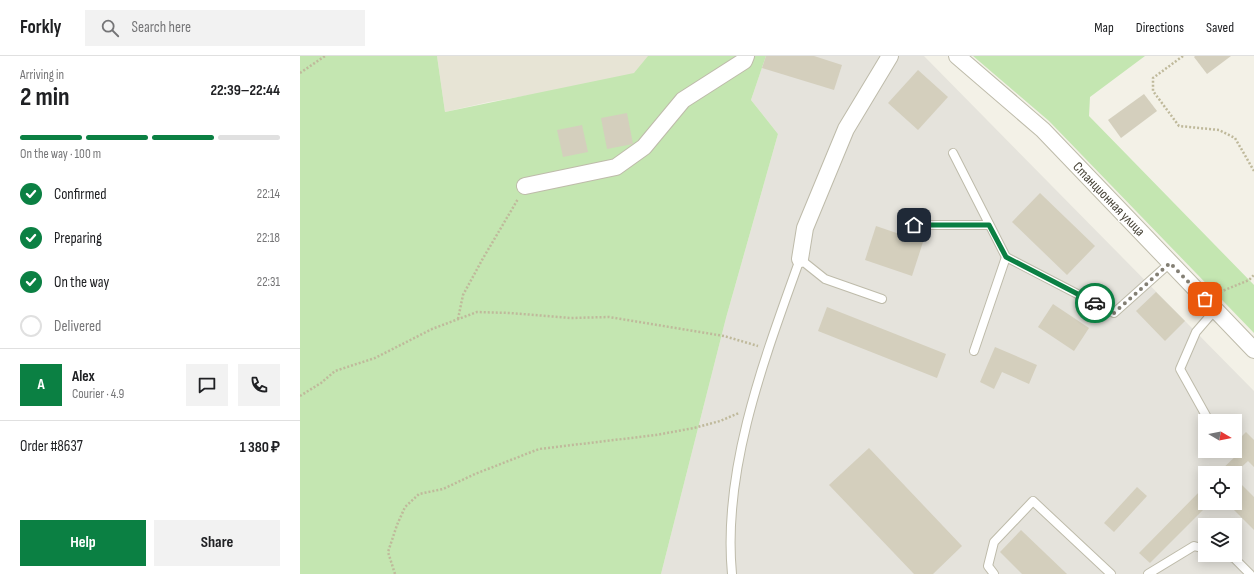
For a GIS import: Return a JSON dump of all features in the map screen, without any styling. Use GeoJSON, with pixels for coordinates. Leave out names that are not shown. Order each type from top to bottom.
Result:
{"type":"FeatureCollection","features":[{"type":"Feature","properties":{"kind":"street"},"geometry":{"type":"LineString","coordinates":[[526,186],[616,167],[644,148],[683,100],[744,61],[746,56]]}},
{"type":"Feature","properties":{"kind":"street"},"geometry":{"type":"LineString","coordinates":[[800,259],[805,228],[846,129],[890,56]]}},
{"type":"Feature","properties":{"kind":"street","name":"Станционная улица"},"geometry":{"type":"LineString","coordinates":[[957,56],[1043,130],[1254,350]]}},
{"type":"Feature","properties":{"kind":"lane"},"geometry":{"type":"LineString","coordinates":[[953,152],[1006,257],[1114,313],[1170,263]]}},
{"type":"Feature","properties":{"kind":"lane"},"geometry":{"type":"LineString","coordinates":[[914,225],[989,225]]}},
{"type":"Feature","properties":{"kind":"lane"},"geometry":{"type":"LineString","coordinates":[[974,351],[1006,257]]}},
{"type":"Feature","properties":{"kind":"lane"},"geometry":{"type":"LineString","coordinates":[[732,574],[730,521],[736,476],[752,407],[768,349],[800,259],[825,279],[882,299]]}},
{"type":"Feature","properties":{"kind":"lane"},"geometry":{"type":"LineString","coordinates":[[1205,414],[1180,369],[1210,304]]}},
{"type":"Feature","properties":{"kind":"lane"},"geometry":{"type":"LineString","coordinates":[[994,574],[988,566],[994,542],[1033,501],[1111,574]]}},
{"type":"Feature","properties":{"kind":"lane"},"geometry":{"type":"LineString","coordinates":[[1148,574],[1194,546],[1198,547]]}},
{"type":"Feature","properties":{"kind":"lane"},"geometry":{"type":"LineString","coordinates":[[1238,562],[1250,574]]}},
{"type":"Feature","properties":{"kind":"path"},"geometry":{"type":"LineString","coordinates":[[300,73],[325,56]]}},
{"type":"Feature","properties":{"kind":"path"},"geometry":{"type":"LineString","coordinates":[[1183,56],[1153,78],[1153,91],[1178,126],[1219,130],[1236,138],[1254,171]]}},
{"type":"Feature","properties":{"kind":"path"},"geometry":{"type":"LineString","coordinates":[[458,319],[463,295],[526,186]]}},
{"type":"Feature","properties":{"kind":"path"},"geometry":{"type":"LineString","coordinates":[[1210,304],[1249,280],[1254,275]]}},
{"type":"Feature","properties":{"kind":"path"},"geometry":{"type":"LineString","coordinates":[[300,396],[321,383],[335,371],[375,358],[432,329],[478,312],[571,318],[609,317],[724,336],[768,349]]}},
{"type":"Feature","properties":{"kind":"path"},"geometry":{"type":"LineString","coordinates":[[395,574],[388,552],[405,507],[419,494],[443,489],[475,474],[539,449],[656,435],[687,429],[720,420],[752,407]]}},
{"type":"Feature","properties":{"kind":"shaded area"},"geometry":{"type":"Polygon","coordinates":[[[437,56],[763,56],[489,102],[445,112],[437,56]]]}},
{"type":"Feature","properties":{"kind":"shaded area"},"geometry":{"type":"Polygon","coordinates":[[[766,56],[924,56],[1254,391],[1254,574],[661,574],[726,318],[778,134],[751,100],[766,56]]]}},
{"type":"Feature","properties":{"kind":"green space"},"geometry":{"type":"Polygon","coordinates":[[[300,56],[437,56],[445,112],[634,73],[648,56],[766,56],[751,100],[778,134],[726,318],[661,574],[300,574],[300,56]]]}},
{"type":"Feature","properties":{"kind":"green space"},"geometry":{"type":"Polygon","coordinates":[[[973,56],[1145,56],[1090,97],[1089,116],[1254,285],[1254,333],[1049,121],[973,56]]]}},
{"type":"Feature","properties":{"kind":"building"},"geometry":{"type":"Polygon","coordinates":[[[766,56],[814,56],[842,65],[834,90],[762,68],[766,56]]]}},
{"type":"Feature","properties":{"kind":"building"},"geometry":{"type":"Polygon","coordinates":[[[1231,56],[1207,74],[1194,57],[1231,56]]]}},
{"type":"Feature","properties":{"kind":"building"},"geometry":{"type":"Polygon","coordinates":[[[918,70],[948,97],[918,130],[888,103],[918,70]]]}},
{"type":"Feature","properties":{"kind":"building"},"geometry":{"type":"Polygon","coordinates":[[[1144,94],[1157,111],[1121,138],[1108,120],[1144,94]]]}},
{"type":"Feature","properties":{"kind":"building"},"geometry":{"type":"Polygon","coordinates":[[[627,113],[633,144],[607,149],[601,118],[627,113]]]}},
{"type":"Feature","properties":{"kind":"building"},"geometry":{"type":"Polygon","coordinates":[[[582,125],[588,152],[563,157],[557,130],[582,125]]]}},
{"type":"Feature","properties":{"kind":"building"},"geometry":{"type":"Polygon","coordinates":[[[1040,193],[1095,246],[1067,275],[1012,222],[1040,193]]]}},
{"type":"Feature","properties":{"kind":"building"},"geometry":{"type":"Polygon","coordinates":[[[876,226],[923,242],[912,276],[865,260],[876,226]]]}},
{"type":"Feature","properties":{"kind":"building"},"geometry":{"type":"Polygon","coordinates":[[[1156,292],[1185,321],[1165,341],[1136,311],[1156,292]]]}},
{"type":"Feature","properties":{"kind":"building"},"geometry":{"type":"Polygon","coordinates":[[[1053,304],[1089,328],[1074,351],[1038,327],[1053,304]]]}},
{"type":"Feature","properties":{"kind":"building"},"geometry":{"type":"Polygon","coordinates":[[[827,307],[946,354],[937,378],[818,331],[827,307]]]}},
{"type":"Feature","properties":{"kind":"building"},"geometry":{"type":"Polygon","coordinates":[[[995,347],[1037,365],[1029,384],[1002,372],[994,389],[980,382],[995,347]]]}},
{"type":"Feature","properties":{"kind":"building"},"geometry":{"type":"Polygon","coordinates":[[[1246,432],[1254,440],[1254,467],[1248,461],[1242,467],[1225,466],[1234,458],[1242,458],[1242,436],[1246,432]]]}},
{"type":"Feature","properties":{"kind":"building"},"geometry":{"type":"Polygon","coordinates":[[[869,448],[962,546],[933,574],[914,574],[829,485],[869,448]]]}},
{"type":"Feature","properties":{"kind":"building"},"geometry":{"type":"Polygon","coordinates":[[[1242,485],[1254,497],[1254,530],[1234,510],[1242,510],[1242,485]]]}},
{"type":"Feature","properties":{"kind":"building"},"geometry":{"type":"Polygon","coordinates":[[[1137,487],[1147,496],[1114,532],[1104,523],[1137,487]]]}},
{"type":"Feature","properties":{"kind":"building"},"geometry":{"type":"Polygon","coordinates":[[[1198,493],[1198,510],[1203,510],[1150,563],[1139,553],[1198,493]]]}},
{"type":"Feature","properties":{"kind":"building"},"geometry":{"type":"Polygon","coordinates":[[[1021,530],[1067,574],[1022,574],[1000,552],[1021,530]]]}},
{"type":"Feature","properties":{"kind":"way so far"},"geometry":{"type":"LineString","coordinates":[[1095,303],[1114,313],[1170,263],[1205,299]]}},
{"type":"Feature","properties":{"kind":"route"},"geometry":{"type":"LineString","coordinates":[[914,225],[989,225],[1006,257],[1095,303]]}}]}
